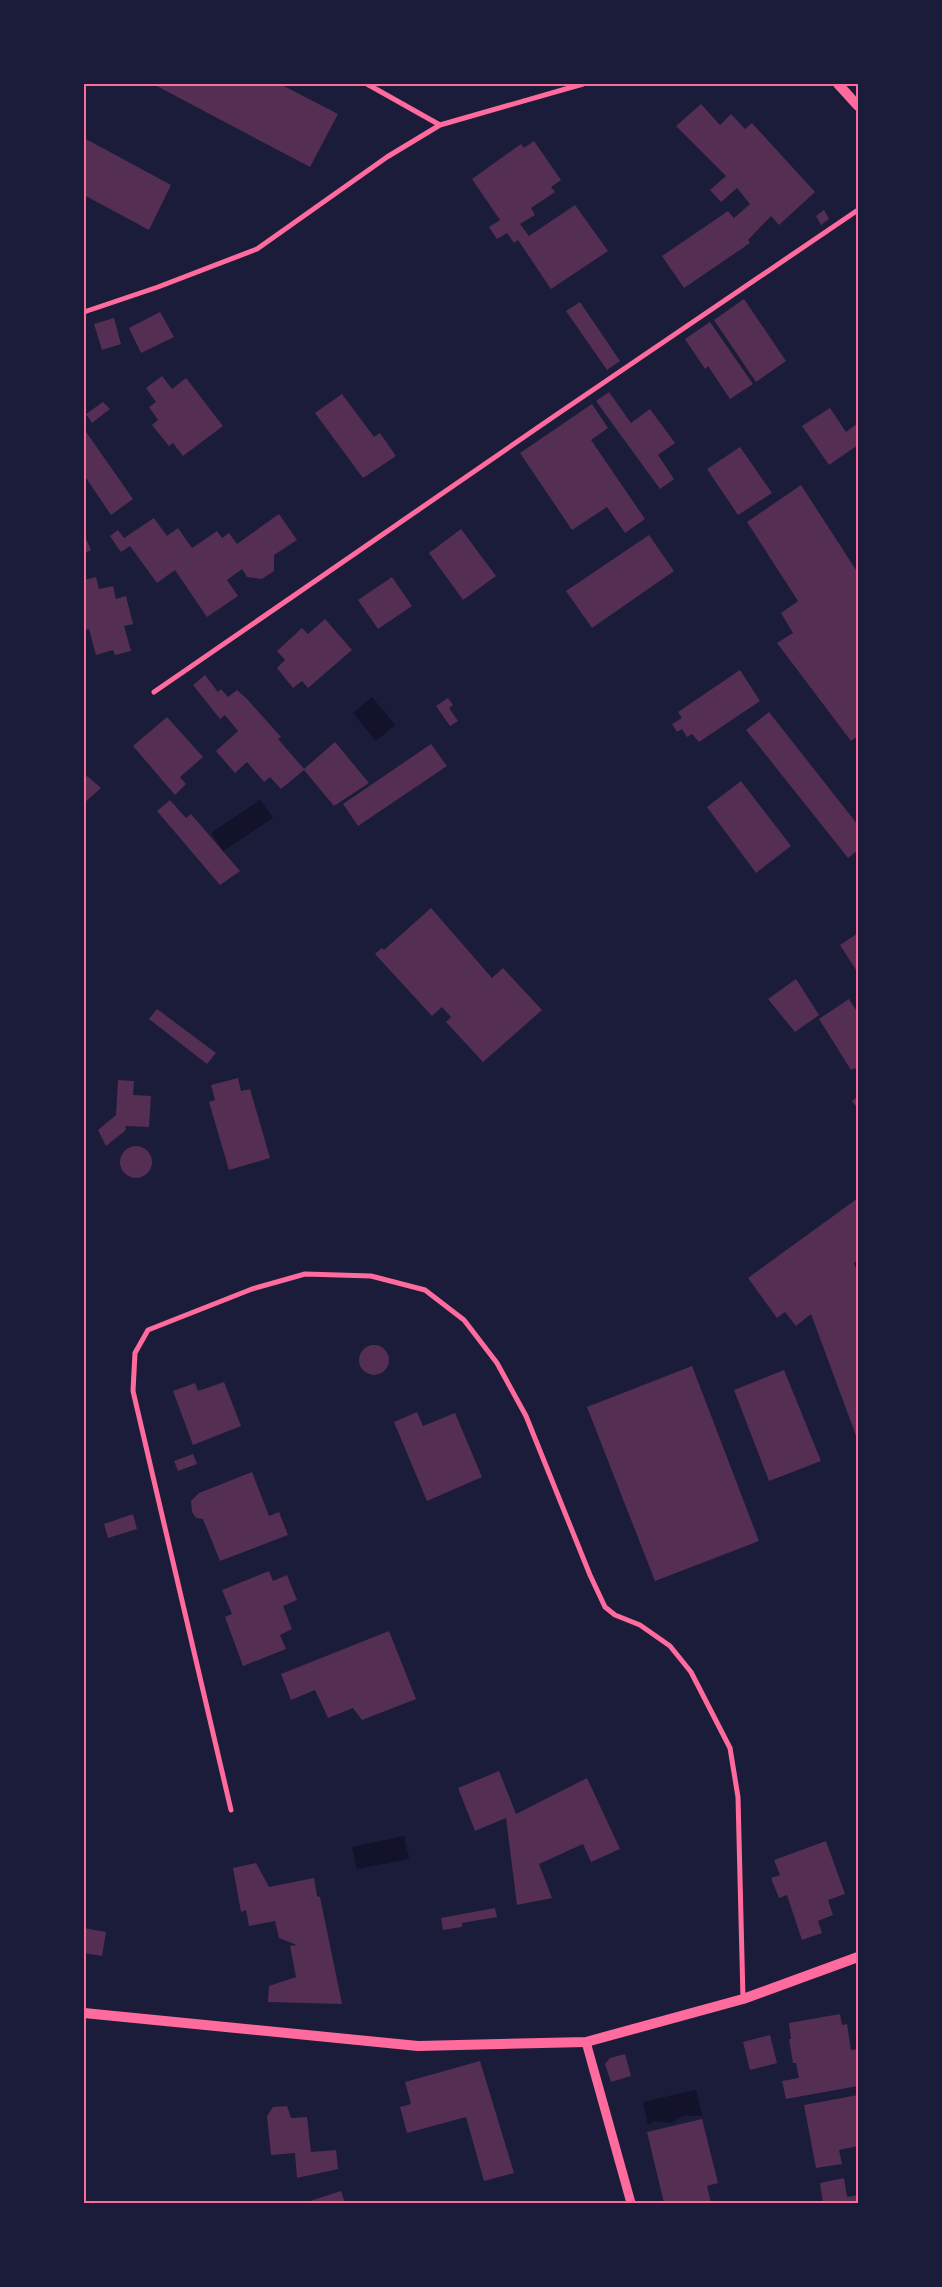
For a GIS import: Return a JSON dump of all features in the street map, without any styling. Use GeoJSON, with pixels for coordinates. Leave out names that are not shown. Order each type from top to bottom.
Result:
{"type":"FeatureCollection","features":[{"type":"Feature","properties":{"kind":"main road"},"geometry":{"type":"LineString","coordinates":[[838,84],[858,106]]}},
{"type":"Feature","properties":{"kind":"main road"},"geometry":{"type":"LineString","coordinates":[[84,2013],[418,2046],[586,2042],[743,2000],[858,1957]]}},
{"type":"Feature","properties":{"kind":"street"},"geometry":{"type":"LineString","coordinates":[[367,84],[440,125]]}},
{"type":"Feature","properties":{"kind":"street"},"geometry":{"type":"LineString","coordinates":[[84,312],[158,287],[256,249],[387,157],[440,125],[583,84]]}},
{"type":"Feature","properties":{"kind":"street"},"geometry":{"type":"LineString","coordinates":[[154,692],[564,409],[858,210]]}},
{"type":"Feature","properties":{"kind":"street"},"geometry":{"type":"LineString","coordinates":[[231,1810],[133,1391],[135,1353],[148,1330],[252,1289],[306,1274],[371,1276],[425,1290],[464,1320],[497,1363],[526,1416],[590,1575],[605,1607],[615,1615],[640,1625],[670,1646],[691,1672],[730,1748],[738,1797],[743,2000]]}},
{"type":"Feature","properties":{"kind":"street"},"geometry":{"type":"LineString","coordinates":[[586,2042],[631,2203]]}},
{"type":"Feature","properties":{"kind":"shaded area"},"geometry":{"type":"Polygon","coordinates":[[[372,697],[395,725],[376,741],[353,713],[372,697]]]}},
{"type":"Feature","properties":{"kind":"shaded area"},"geometry":{"type":"Polygon","coordinates":[[[260,800],[273,818],[223,851],[211,833],[260,800]]]}},
{"type":"Feature","properties":{"kind":"shaded area"},"geometry":{"type":"Polygon","coordinates":[[[404,1836],[409,1859],[357,1869],[352,1847],[404,1836]]]}},
{"type":"Feature","properties":{"kind":"shaded area"},"geometry":{"type":"Polygon","coordinates":[[[696,2090],[702,2116],[683,2116],[671,2123],[654,2121],[648,2125],[643,2102],[696,2090]]]}},
{"type":"Feature","properties":{"kind":"building"},"geometry":{"type":"Polygon","coordinates":[[[153,84],[280,84],[338,114],[310,167],[153,84]]]}},
{"type":"Feature","properties":{"kind":"building"},"geometry":{"type":"Polygon","coordinates":[[[701,104],[720,125],[731,114],[745,129],[752,123],[815,192],[779,225],[771,216],[748,240],[750,243],[684,288],[662,256],[728,211],[734,218],[750,204],[737,188],[721,202],[710,190],[726,176],[676,126],[701,104]]]}},
{"type":"Feature","properties":{"kind":"building"},"geometry":{"type":"Polygon","coordinates":[[[84,138],[171,185],[149,230],[84,195],[84,138]]]}},
{"type":"Feature","properties":{"kind":"building"},"geometry":{"type":"Polygon","coordinates":[[[534,141],[561,180],[551,187],[555,192],[531,208],[535,215],[520,224],[529,236],[575,205],[608,251],[551,289],[518,240],[514,243],[507,233],[497,239],[489,227],[500,220],[472,179],[521,144],[524,148],[534,141]]]}},
{"type":"Feature","properties":{"kind":"building"},"geometry":{"type":"Polygon","coordinates":[[[824,210],[829,219],[821,225],[816,216],[824,210]]]}},
{"type":"Feature","properties":{"kind":"building"},"geometry":{"type":"Polygon","coordinates":[[[744,299],[786,361],[756,382],[714,320],[744,299]]]}},
{"type":"Feature","properties":{"kind":"building"},"geometry":{"type":"Polygon","coordinates":[[[580,302],[620,361],[607,370],[566,311],[580,302]]]}},
{"type":"Feature","properties":{"kind":"building"},"geometry":{"type":"Polygon","coordinates":[[[160,312],[174,337],[141,353],[129,328],[160,312]]]}},
{"type":"Feature","properties":{"kind":"building"},"geometry":{"type":"Polygon","coordinates":[[[114,318],[121,344],[102,350],[94,324],[114,318]]]}},
{"type":"Feature","properties":{"kind":"building"},"geometry":{"type":"Polygon","coordinates":[[[710,322],[753,384],[730,399],[708,366],[705,369],[685,339],[710,322]]]}},
{"type":"Feature","properties":{"kind":"building"},"geometry":{"type":"Polygon","coordinates":[[[162,376],[172,389],[186,378],[223,426],[183,456],[173,443],[169,446],[152,425],[158,420],[149,407],[156,402],[146,388],[162,376]]]}},
{"type":"Feature","properties":{"kind":"building"},"geometry":{"type":"Polygon","coordinates":[[[609,392],[631,423],[650,409],[675,443],[658,455],[674,479],[660,489],[596,401],[609,392]]]}},
{"type":"Feature","properties":{"kind":"building"},"geometry":{"type":"Polygon","coordinates":[[[342,394],[374,437],[380,433],[396,456],[363,478],[315,413],[342,394]]]}},
{"type":"Feature","properties":{"kind":"building"},"geometry":{"type":"Polygon","coordinates":[[[103,402],[110,409],[92,423],[86,414],[103,402]]]}},
{"type":"Feature","properties":{"kind":"building"},"geometry":{"type":"Polygon","coordinates":[[[592,404],[608,428],[591,440],[645,519],[625,533],[607,507],[572,530],[520,453],[592,404]]]}},
{"type":"Feature","properties":{"kind":"building"},"geometry":{"type":"Polygon","coordinates":[[[830,408],[846,432],[858,423],[858,445],[829,465],[802,426],[830,408]]]}},
{"type":"Feature","properties":{"kind":"building"},"geometry":{"type":"Polygon","coordinates":[[[84,429],[133,499],[111,515],[84,475],[84,429]]]}},
{"type":"Feature","properties":{"kind":"building"},"geometry":{"type":"Polygon","coordinates":[[[740,447],[772,493],[738,515],[707,469],[740,447]]]}},
{"type":"Feature","properties":{"kind":"building"},"geometry":{"type":"Polygon","coordinates":[[[801,485],[858,573],[858,736],[851,741],[777,643],[793,633],[781,613],[798,601],[747,522],[801,485]]]}},
{"type":"Feature","properties":{"kind":"building"},"geometry":{"type":"Polygon","coordinates":[[[279,514],[297,540],[274,555],[274,571],[262,579],[247,577],[242,569],[227,580],[238,596],[207,617],[175,570],[157,583],[130,546],[121,552],[110,536],[118,530],[124,538],[154,518],[167,536],[178,528],[192,548],[217,531],[222,538],[229,533],[237,544],[279,514]]]}},
{"type":"Feature","properties":{"kind":"building"},"geometry":{"type":"Polygon","coordinates":[[[461,529],[496,576],[463,600],[429,553],[461,529]]]}},
{"type":"Feature","properties":{"kind":"building"},"geometry":{"type":"Polygon","coordinates":[[[84,534],[91,550],[84,553],[84,534]]]}},
{"type":"Feature","properties":{"kind":"building"},"geometry":{"type":"Polygon","coordinates":[[[649,535],[674,571],[592,628],[566,591],[649,535]]]}},
{"type":"Feature","properties":{"kind":"building"},"geometry":{"type":"Polygon","coordinates":[[[96,577],[99,589],[113,586],[116,599],[126,596],[133,624],[124,626],[131,651],[115,655],[113,650],[96,655],[89,629],[84,630],[84,580],[96,577]]]}},
{"type":"Feature","properties":{"kind":"building"},"geometry":{"type":"Polygon","coordinates":[[[392,577],[412,606],[378,629],[358,600],[392,577]]]}},
{"type":"Feature","properties":{"kind":"building"},"geometry":{"type":"Polygon","coordinates":[[[325,619],[352,650],[308,688],[302,681],[293,688],[277,668],[285,660],[277,651],[302,628],[308,634],[325,619]]]}},
{"type":"Feature","properties":{"kind":"building"},"geometry":{"type":"Polygon","coordinates":[[[740,670],[760,701],[699,742],[692,734],[687,737],[682,729],[677,732],[672,724],[682,718],[678,712],[740,670]]]}},
{"type":"Feature","properties":{"kind":"building"},"geometry":{"type":"Polygon","coordinates":[[[205,675],[218,692],[221,689],[228,697],[237,690],[247,699],[281,737],[278,739],[304,769],[335,742],[369,783],[334,806],[304,770],[281,789],[270,777],[264,782],[247,762],[235,773],[216,751],[238,731],[225,715],[220,719],[193,685],[205,675]]]}},
{"type":"Feature","properties":{"kind":"building"},"geometry":{"type":"Polygon","coordinates":[[[448,698],[453,705],[449,708],[458,721],[450,726],[436,706],[448,698]]]}},
{"type":"Feature","properties":{"kind":"building"},"geometry":{"type":"Polygon","coordinates":[[[769,712],[858,825],[858,850],[848,858],[746,730],[769,712]]]}},
{"type":"Feature","properties":{"kind":"building"},"geometry":{"type":"Polygon","coordinates":[[[167,717],[203,757],[180,777],[186,784],[175,795],[133,746],[167,717]]]}},
{"type":"Feature","properties":{"kind":"building"},"geometry":{"type":"Polygon","coordinates":[[[431,744],[447,766],[358,826],[343,804],[431,744]]]}},
{"type":"Feature","properties":{"kind":"building"},"geometry":{"type":"Polygon","coordinates":[[[87,776],[101,788],[84,803],[84,779],[87,776]]]}},
{"type":"Feature","properties":{"kind":"building"},"geometry":{"type":"Polygon","coordinates":[[[741,781],[791,846],[756,873],[707,807],[741,781]]]}},
{"type":"Feature","properties":{"kind":"building"},"geometry":{"type":"Polygon","coordinates":[[[170,800],[186,818],[191,814],[240,871],[220,885],[157,811],[170,800]]]}},
{"type":"Feature","properties":{"kind":"building"},"geometry":{"type":"Polygon","coordinates":[[[431,908],[492,978],[503,968],[542,1010],[483,1062],[446,1022],[451,1017],[442,1007],[432,1016],[375,954],[382,948],[384,950],[431,908]]]}},
{"type":"Feature","properties":{"kind":"building"},"geometry":{"type":"Polygon","coordinates":[[[858,933],[858,973],[840,945],[858,933]]]}},
{"type":"Feature","properties":{"kind":"building"},"geometry":{"type":"Polygon","coordinates":[[[796,979],[819,1015],[795,1032],[768,999],[796,979]]]}},
{"type":"Feature","properties":{"kind":"building"},"geometry":{"type":"Polygon","coordinates":[[[849,999],[858,1013],[858,1073],[855,1068],[851,1070],[819,1019],[849,999]]]}},
{"type":"Feature","properties":{"kind":"building"},"geometry":{"type":"Polygon","coordinates":[[[157,1009],[216,1053],[207,1064],[149,1019],[157,1009]]]}},
{"type":"Feature","properties":{"kind":"building"},"geometry":{"type":"Polygon","coordinates":[[[238,1078],[241,1091],[250,1089],[270,1158],[229,1170],[209,1102],[215,1100],[211,1085],[238,1078]]]}},
{"type":"Feature","properties":{"kind":"building"},"geometry":{"type":"Polygon","coordinates":[[[118,1080],[134,1081],[133,1095],[151,1096],[149,1127],[125,1126],[126,1130],[106,1146],[98,1130],[116,1115],[118,1080]]]}},
{"type":"Feature","properties":{"kind":"building"},"geometry":{"type":"Polygon","coordinates":[[[858,1096],[858,1109],[852,1101],[858,1096]]]}},
{"type":"Feature","properties":{"kind":"building"},"geometry":{"type":"Polygon","coordinates":[[[136,1146],[147,1151],[152,1162],[147,1173],[136,1178],[125,1173],[120,1162],[125,1151],[136,1146]]]}},
{"type":"Feature","properties":{"kind":"building"},"geometry":{"type":"Polygon","coordinates":[[[858,1198],[858,1260],[854,1263],[858,1274],[858,1441],[811,1314],[796,1326],[785,1312],[777,1318],[748,1278],[858,1198]]]}},
{"type":"Feature","properties":{"kind":"building"},"geometry":{"type":"Polygon","coordinates":[[[374,1345],[385,1349],[389,1360],[385,1371],[374,1375],[363,1371],[359,1360],[363,1349],[374,1345]]]}},
{"type":"Feature","properties":{"kind":"building"},"geometry":{"type":"Polygon","coordinates":[[[692,1366],[759,1541],[655,1581],[587,1407],[692,1366]]]}},
{"type":"Feature","properties":{"kind":"building"},"geometry":{"type":"Polygon","coordinates":[[[784,1370],[821,1461],[769,1481],[734,1390],[784,1370]]]}},
{"type":"Feature","properties":{"kind":"building"},"geometry":{"type":"Polygon","coordinates":[[[224,1382],[241,1426],[193,1445],[173,1391],[195,1383],[198,1391],[224,1382]]]}},
{"type":"Feature","properties":{"kind":"building"},"geometry":{"type":"Polygon","coordinates":[[[417,1412],[423,1426],[455,1413],[482,1477],[427,1501],[394,1422],[417,1412]]]}},
{"type":"Feature","properties":{"kind":"building"},"geometry":{"type":"Polygon","coordinates":[[[193,1454],[197,1464],[178,1471],[174,1461],[193,1454]]]}},
{"type":"Feature","properties":{"kind":"building"},"geometry":{"type":"Polygon","coordinates":[[[252,1472],[269,1516],[279,1512],[288,1535],[220,1561],[203,1519],[196,1518],[192,1512],[191,1501],[199,1493],[252,1472]]]}},
{"type":"Feature","properties":{"kind":"building"},"geometry":{"type":"Polygon","coordinates":[[[133,1514],[137,1529],[108,1538],[104,1524],[133,1514]]]}},
{"type":"Feature","properties":{"kind":"building"},"geometry":{"type":"Polygon","coordinates":[[[269,1571],[273,1581],[287,1575],[297,1600],[283,1606],[292,1629],[280,1635],[286,1649],[243,1666],[225,1617],[232,1614],[222,1590],[269,1571]]]}},
{"type":"Feature","properties":{"kind":"building"},"geometry":{"type":"Polygon","coordinates":[[[389,1631],[416,1699],[362,1720],[353,1708],[328,1718],[315,1690],[291,1700],[281,1674],[389,1631]]]}},
{"type":"Feature","properties":{"kind":"building"},"geometry":{"type":"Polygon","coordinates":[[[499,1771],[516,1814],[587,1778],[620,1849],[591,1862],[583,1844],[539,1864],[552,1898],[517,1905],[506,1818],[475,1831],[458,1788],[499,1771]]]}},
{"type":"Feature","properties":{"kind":"building"},"geometry":{"type":"Polygon","coordinates":[[[826,1841],[845,1894],[828,1900],[833,1915],[818,1921],[822,1933],[802,1940],[787,1895],[779,1898],[771,1878],[780,1875],[774,1860],[826,1841]]]}},
{"type":"Feature","properties":{"kind":"building"},"geometry":{"type":"Polygon","coordinates":[[[256,1863],[269,1887],[314,1878],[317,1896],[320,1897],[342,2004],[268,2002],[269,1986],[296,1977],[290,1946],[297,1945],[279,1938],[275,1921],[249,1926],[246,1910],[241,1912],[233,1868],[256,1863]]]}},
{"type":"Feature","properties":{"kind":"building"},"geometry":{"type":"Polygon","coordinates":[[[495,1908],[497,1917],[462,1923],[462,1927],[443,1930],[441,1918],[495,1908]]]}},
{"type":"Feature","properties":{"kind":"building"},"geometry":{"type":"Polygon","coordinates":[[[84,1928],[106,1932],[102,1956],[84,1953],[84,1928]]]}},
{"type":"Feature","properties":{"kind":"building"},"geometry":{"type":"Polygon","coordinates":[[[840,2014],[842,2025],[847,2024],[851,2050],[858,2049],[858,2086],[786,2099],[782,2081],[799,2078],[796,2063],[793,2063],[789,2039],[791,2039],[789,2023],[840,2014]]]}},
{"type":"Feature","properties":{"kind":"building"},"geometry":{"type":"Polygon","coordinates":[[[770,2035],[777,2063],[750,2070],[743,2042],[770,2035]]]}},
{"type":"Feature","properties":{"kind":"building"},"geometry":{"type":"Polygon","coordinates":[[[625,2054],[631,2076],[611,2082],[605,2064],[610,2058],[625,2054]]]}},
{"type":"Feature","properties":{"kind":"building"},"geometry":{"type":"Polygon","coordinates":[[[480,2061],[514,2173],[484,2181],[466,2117],[407,2133],[400,2107],[411,2104],[405,2082],[480,2061]]]}},
{"type":"Feature","properties":{"kind":"building"},"geometry":{"type":"Polygon","coordinates":[[[858,2095],[858,2146],[839,2150],[842,2164],[816,2168],[804,2105],[858,2095]]]}},
{"type":"Feature","properties":{"kind":"building"},"geometry":{"type":"Polygon","coordinates":[[[287,2106],[291,2118],[307,2117],[311,2152],[336,2150],[338,2169],[297,2178],[295,2153],[271,2155],[267,2116],[273,2107],[287,2106]]]}},
{"type":"Feature","properties":{"kind":"building"},"geometry":{"type":"Polygon","coordinates":[[[702,2119],[718,2183],[707,2186],[711,2203],[664,2203],[647,2132],[702,2119]]]}},
{"type":"Feature","properties":{"kind":"building"},"geometry":{"type":"Polygon","coordinates":[[[844,2178],[847,2197],[858,2195],[858,2203],[823,2203],[820,2183],[844,2178]]]}},
{"type":"Feature","properties":{"kind":"building"},"geometry":{"type":"Polygon","coordinates":[[[341,2191],[345,2203],[304,2203],[341,2191]]]}}]}
